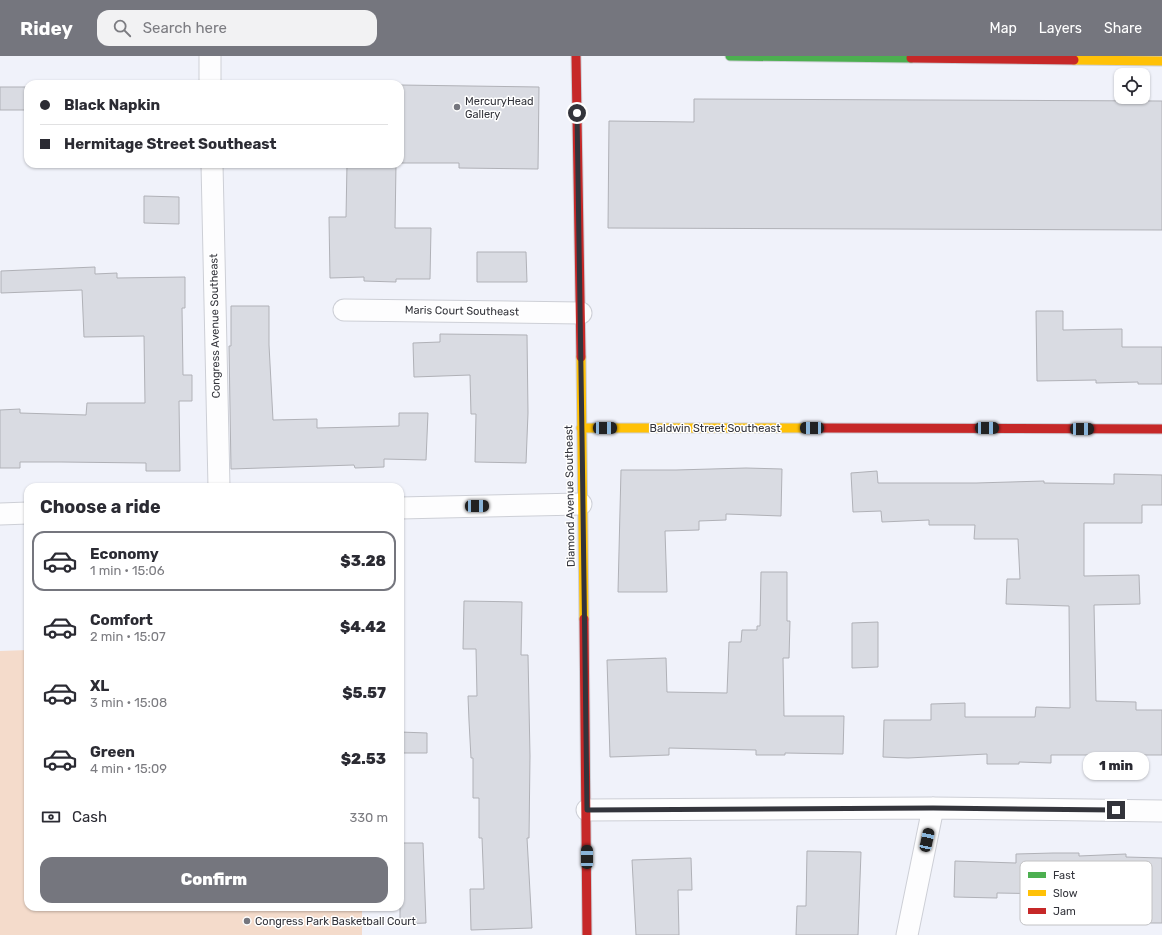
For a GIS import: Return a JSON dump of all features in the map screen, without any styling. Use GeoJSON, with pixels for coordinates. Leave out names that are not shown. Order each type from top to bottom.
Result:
{"type":"FeatureCollection","features":[{"type":"Feature","properties":{"kind":"street"},"geometry":{"type":"LineString","coordinates":[[210,56],[210,80]]}},
{"type":"Feature","properties":{"kind":"street","name":"Diamond Avenue Southeast"},"geometry":{"type":"LineString","coordinates":[[576,56],[581,313],[580,428],[587,810],[587,935]]}},
{"type":"Feature","properties":{"kind":"street"},"geometry":{"type":"LineString","coordinates":[[730,56],[1162,61]]}},
{"type":"Feature","properties":{"kind":"street","name":"Congress Avenue Southeast"},"geometry":{"type":"LineString","coordinates":[[212,168],[219,483]]}},
{"type":"Feature","properties":{"kind":"street","name":"Maris Court Southeast"},"geometry":{"type":"LineString","coordinates":[[344,310],[581,313]]}},
{"type":"Feature","properties":{"kind":"street","name":"Baldwin Street Southeast"},"geometry":{"type":"LineString","coordinates":[[580,428],[1162,429]]}},
{"type":"Feature","properties":{"kind":"street"},"geometry":{"type":"LineString","coordinates":[[404,508],[581,504]]}},
{"type":"Feature","properties":{"kind":"street"},"geometry":{"type":"LineString","coordinates":[[0,514],[24,513]]}},
{"type":"Feature","properties":{"kind":"street"},"geometry":{"type":"LineString","coordinates":[[587,810],[933,808],[1162,811]]}},
{"type":"Feature","properties":{"kind":"street"},"geometry":{"type":"LineString","coordinates":[[906,935],[933,808]]}},
{"type":"Feature","properties":{"kind":"shaded area"},"geometry":{"type":"Polygon","coordinates":[[[24,650],[24,911],[362,911],[362,935],[0,935],[0,651],[24,650]]]}},
{"type":"Feature","properties":{"kind":"building"},"geometry":{"type":"Polygon","coordinates":[[[404,85],[539,87],[538,169],[459,168],[459,163],[404,163],[404,85]]]}},
{"type":"Feature","properties":{"kind":"building"},"geometry":{"type":"Polygon","coordinates":[[[0,87],[24,87],[24,110],[0,110],[0,87]]]}},
{"type":"Feature","properties":{"kind":"building"},"geometry":{"type":"Polygon","coordinates":[[[694,99],[1114,101],[1114,104],[1150,104],[1150,101],[1162,101],[1162,230],[608,228],[609,121],[694,122],[694,99]]]}},
{"type":"Feature","properties":{"kind":"building"},"geometry":{"type":"Polygon","coordinates":[[[347,168],[396,168],[395,228],[431,228],[430,279],[396,279],[396,282],[364,281],[364,277],[330,278],[329,217],[346,217],[347,168]]]}},
{"type":"Feature","properties":{"kind":"building"},"geometry":{"type":"Polygon","coordinates":[[[144,196],[179,197],[179,224],[144,223],[144,196]]]}},
{"type":"Feature","properties":{"kind":"building"},"geometry":{"type":"Polygon","coordinates":[[[477,252],[526,252],[527,282],[477,282],[477,252]]]}},
{"type":"Feature","properties":{"kind":"building"},"geometry":{"type":"Polygon","coordinates":[[[95,267],[95,274],[117,273],[117,278],[185,277],[185,308],[182,308],[183,375],[192,375],[192,401],[179,401],[180,471],[146,471],[146,463],[20,462],[20,468],[0,468],[0,410],[20,409],[20,413],[86,415],[87,403],[145,403],[144,336],[84,337],[82,290],[1,293],[1,271],[95,267]]]}},
{"type":"Feature","properties":{"kind":"building"},"geometry":{"type":"Polygon","coordinates":[[[231,306],[269,306],[269,345],[273,420],[317,419],[317,428],[399,426],[399,413],[428,413],[426,460],[384,459],[384,467],[355,468],[354,465],[231,469],[229,346],[231,346],[231,306]]]}},
{"type":"Feature","properties":{"kind":"building"},"geometry":{"type":"Polygon","coordinates":[[[1036,311],[1063,311],[1063,330],[1122,329],[1122,347],[1162,347],[1162,384],[1138,384],[1138,382],[1096,383],[1096,380],[1037,381],[1036,311]]]}},
{"type":"Feature","properties":{"kind":"building"},"geometry":{"type":"Polygon","coordinates":[[[440,334],[527,335],[528,413],[526,463],[475,462],[476,414],[471,414],[470,375],[414,377],[413,343],[440,342],[440,334]]]}},
{"type":"Feature","properties":{"kind":"building"},"geometry":{"type":"Polygon","coordinates":[[[746,468],[782,469],[781,516],[726,514],[726,520],[699,521],[699,530],[665,531],[667,592],[618,592],[621,470],[746,468]]]}},
{"type":"Feature","properties":{"kind":"building"},"geometry":{"type":"Polygon","coordinates":[[[877,471],[878,483],[1044,481],[1044,483],[1114,484],[1114,474],[1162,475],[1162,505],[1142,505],[1142,523],[1084,523],[1084,576],[1139,575],[1140,604],[1094,605],[1096,701],[1136,702],[1136,710],[1162,710],[1162,755],[1051,755],[1051,763],[1019,762],[1019,764],[987,764],[987,754],[908,758],[883,757],[884,720],[931,720],[931,704],[965,703],[965,717],[1035,717],[1036,707],[1070,708],[1069,606],[1006,604],[1007,579],[1020,579],[1018,539],[974,539],[975,525],[929,525],[929,520],[882,522],[881,511],[853,512],[851,473],[877,471]]]}},
{"type":"Feature","properties":{"kind":"building"},"geometry":{"type":"Polygon","coordinates":[[[761,572],[787,572],[787,621],[790,621],[789,658],[783,658],[784,716],[844,716],[843,754],[785,753],[785,755],[756,755],[756,750],[669,748],[669,755],[610,757],[607,660],[666,658],[667,692],[727,693],[729,642],[741,642],[742,630],[757,630],[757,626],[760,626],[761,572]]]}},
{"type":"Feature","properties":{"kind":"building"},"geometry":{"type":"Polygon","coordinates":[[[464,601],[522,602],[521,655],[528,655],[530,756],[529,838],[527,838],[532,928],[471,930],[470,889],[484,889],[482,838],[479,838],[479,798],[473,798],[473,758],[471,758],[468,696],[477,696],[476,649],[463,649],[464,601]]]}},
{"type":"Feature","properties":{"kind":"building"},"geometry":{"type":"Polygon","coordinates":[[[878,622],[878,667],[852,668],[852,623],[878,622]]]}},
{"type":"Feature","properties":{"kind":"building"},"geometry":{"type":"Polygon","coordinates":[[[404,732],[427,733],[427,753],[404,753],[404,732]]]}},
{"type":"Feature","properties":{"kind":"building"},"geometry":{"type":"Polygon","coordinates":[[[404,843],[423,843],[426,923],[400,924],[400,911],[404,911],[404,843]]]}},
{"type":"Feature","properties":{"kind":"building"},"geometry":{"type":"Polygon","coordinates":[[[807,851],[861,852],[858,935],[796,935],[797,906],[806,906],[807,851]]]}},
{"type":"Feature","properties":{"kind":"building"},"geometry":{"type":"Polygon","coordinates":[[[1079,853],[1079,856],[1126,854],[1126,857],[1162,858],[1162,923],[1152,923],[1152,861],[1020,861],[1020,893],[997,893],[997,898],[954,897],[955,861],[1016,863],[1016,854],[1079,853]]]}},
{"type":"Feature","properties":{"kind":"building"},"geometry":{"type":"Polygon","coordinates":[[[691,858],[692,890],[678,890],[679,935],[636,935],[632,860],[691,858]]]}},
{"type":"Feature","properties":{"kind":"traffic: fast"},"geometry":{"type":"LineString","coordinates":[[730,56],[911,58]]}},
{"type":"Feature","properties":{"kind":"traffic: slow"},"geometry":{"type":"LineString","coordinates":[[1074,60],[1162,61]]}},
{"type":"Feature","properties":{"kind":"traffic: slow"},"geometry":{"type":"LineString","coordinates":[[581,357],[584,619]]}},
{"type":"Feature","properties":{"kind":"traffic: slow"},"geometry":{"type":"LineString","coordinates":[[581,428],[820,428]]}},
{"type":"Feature","properties":{"kind":"traffic: jam"},"geometry":{"type":"LineString","coordinates":[[576,56],[581,357]]}},
{"type":"Feature","properties":{"kind":"traffic: jam"},"geometry":{"type":"LineString","coordinates":[[911,58],[1074,60]]}},
{"type":"Feature","properties":{"kind":"traffic: jam"},"geometry":{"type":"LineString","coordinates":[[820,428],[1162,429]]}},
{"type":"Feature","properties":{"kind":"traffic: jam"},"geometry":{"type":"LineString","coordinates":[[584,619],[587,935]]}},
{"type":"Feature","properties":{"kind":"place","name":"MercuryHead Gallery"},"geometry":{"type":"Point","coordinates":[457,107]}},
{"type":"Feature","properties":{"kind":"place","name":"Congress Park Basketball Court"},"geometry":{"type":"Point","coordinates":[247,921]}},
{"type":"Feature","properties":{"kind":"route"},"geometry":{"type":"LineString","coordinates":[[577,113],[581,313],[581,504],[587,810],[933,808],[1116,810]]}}]}
